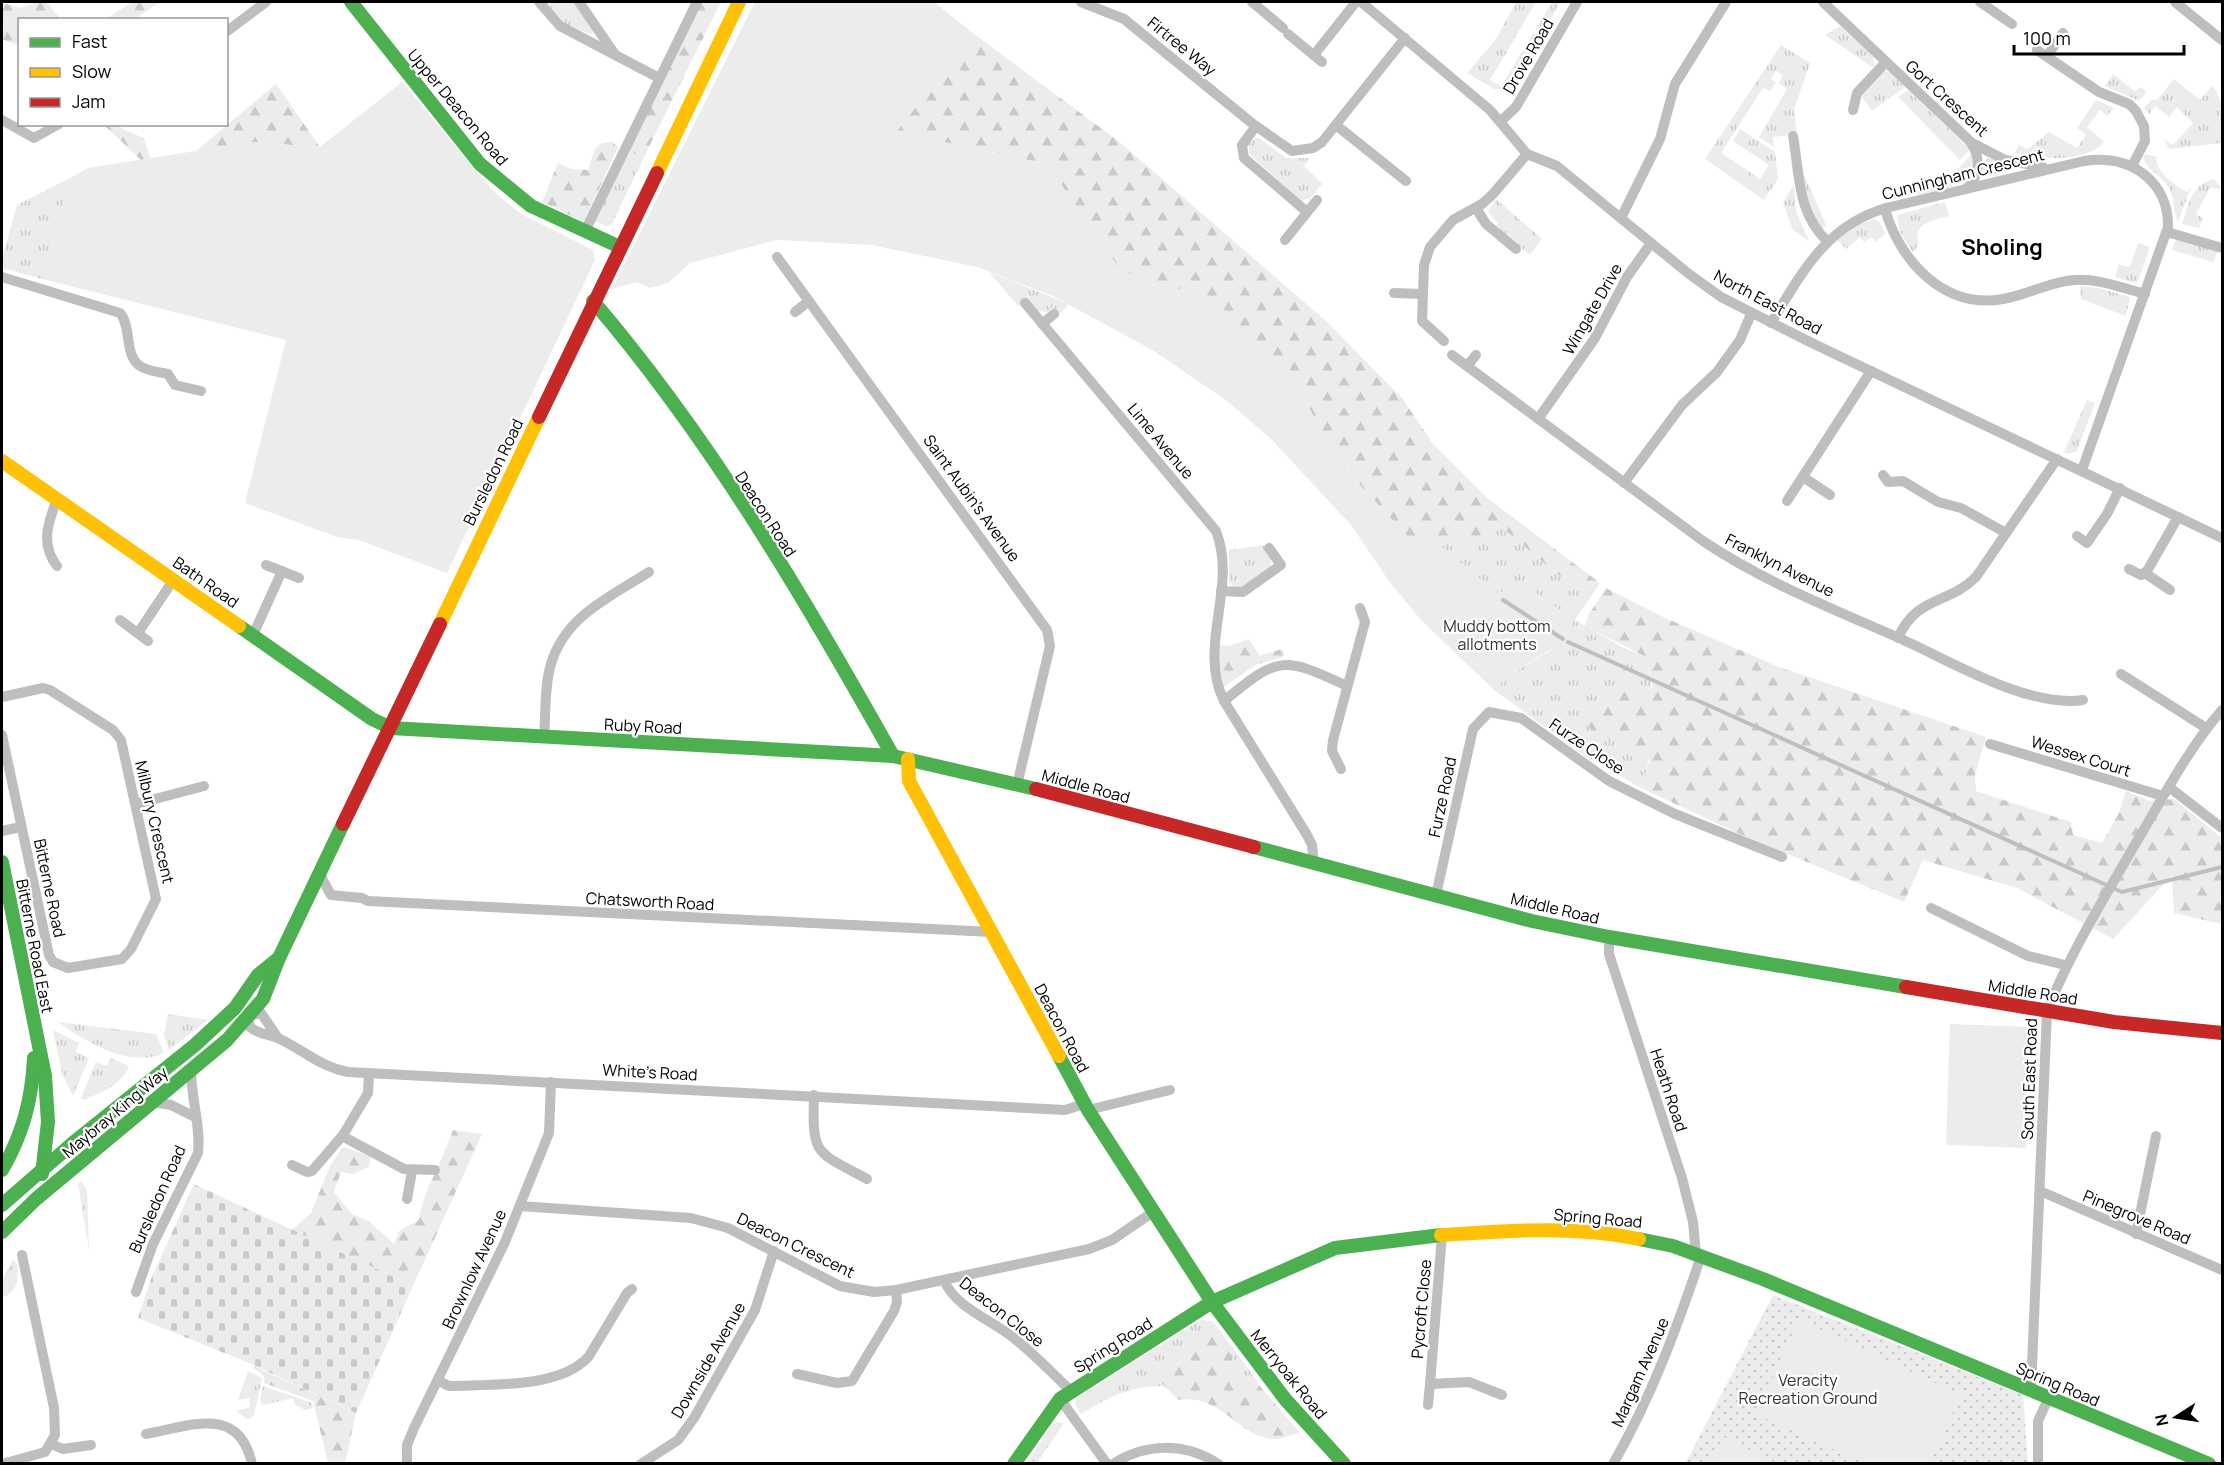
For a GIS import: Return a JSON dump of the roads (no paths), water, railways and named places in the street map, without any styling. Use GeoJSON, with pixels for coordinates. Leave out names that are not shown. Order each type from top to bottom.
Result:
{"type":"FeatureCollection","features":[{"type":"Feature","properties":{"kind":"street"},"geometry":{"type":"LineString","coordinates":[[228,30],[266,2]]}},
{"type":"Feature","properties":{"kind":"street","name":"Upper Deacon Road"},"geometry":{"type":"LineString","coordinates":[[351,2],[480,164],[530,205],[620,247]]}},
{"type":"Feature","properties":{"kind":"street"},"geometry":{"type":"LineString","coordinates":[[539,2],[560,26],[659,78]]}},
{"type":"Feature","properties":{"kind":"street"},"geometry":{"type":"LineString","coordinates":[[579,2],[615,55]]}},
{"type":"Feature","properties":{"kind":"street"},"geometry":{"type":"LineString","coordinates":[[585,231],[697,2]]}},
{"type":"Feature","properties":{"kind":"street","name":"Bursledon Road"},"geometry":{"type":"LineString","coordinates":[[248,1016],[267,991],[279,958],[391,728],[593,301],[739,2]]}},
{"type":"Feature","properties":{"kind":"street","name":"Firtree Way"},"geometry":{"type":"LineString","coordinates":[[1081,2],[1124,19],[1282,146],[1297,151],[1318,146],[1405,38]]}},
{"type":"Feature","properties":{"kind":"street"},"geometry":{"type":"LineString","coordinates":[[1252,2],[1318,59],[1356,2]]}},
{"type":"Feature","properties":{"kind":"street","name":"North East Road"},"geometry":{"type":"LineString","coordinates":[[1361,2],[1501,121],[1527,154],[1557,166],[1705,286],[1751,314],[2223,538]]}},
{"type":"Feature","properties":{"kind":"street","name":"Drove Road"},"geometry":{"type":"LineString","coordinates":[[1501,121],[1516,107],[1577,2]]}},
{"type":"Feature","properties":{"kind":"street"},"geometry":{"type":"LineString","coordinates":[[1621,218],[1663,131],[1675,84],[1726,2]]}},
{"type":"Feature","properties":{"kind":"street","name":"Gort Crescent"},"geometry":{"type":"LineString","coordinates":[[1822,2],[1969,141],[1990,154],[2013,163],[2038,167],[2059,167]]}},
{"type":"Feature","properties":{"kind":"street"},"geometry":{"type":"LineString","coordinates":[[1980,2],[2013,24]]}},
{"type":"Feature","properties":{"kind":"street"},"geometry":{"type":"LineString","coordinates":[[2175,2],[2223,40]]}},
{"type":"Feature","properties":{"kind":"street"},"geometry":{"type":"LineString","coordinates":[[2062,33],[2042,53],[2099,92],[2129,104],[2136,111],[2144,126],[2145,141],[2132,166]]}},
{"type":"Feature","properties":{"kind":"street","name":"Gort Crescent"},"geometry":{"type":"LineString","coordinates":[[1853,110],[1857,93],[1885,63]]}},
{"type":"Feature","properties":{"kind":"street"},"geometry":{"type":"LineString","coordinates":[[2,120],[34,138],[55,126]]}},
{"type":"Feature","properties":{"kind":"street"},"geometry":{"type":"LineString","coordinates":[[1336,125],[1406,181]]}},
{"type":"Feature","properties":{"kind":"street"},"geometry":{"type":"LineString","coordinates":[[1256,126],[1242,145],[1244,158],[1307,212]]}},
{"type":"Feature","properties":{"kind":"street"},"geometry":{"type":"LineString","coordinates":[[1793,136],[1806,214],[1813,227],[1827,241]]}},
{"type":"Feature","properties":{"kind":"street"},"geometry":{"type":"LineString","coordinates":[[1963,190],[1973,182],[1978,165],[1976,150],[1969,141]]}},
{"type":"Feature","properties":{"kind":"street"},"geometry":{"type":"LineString","coordinates":[[1444,341],[1422,321],[1424,264],[1430,247],[1453,220],[1476,208],[1498,189],[1527,154]]}},
{"type":"Feature","properties":{"kind":"street","name":"Cunningham Crescent"},"geometry":{"type":"LineString","coordinates":[[1771,323],[1827,241],[1852,221],[1885,208],[2097,159],[2132,166],[2151,179],[2160,190],[2168,210],[2167,232],[2082,470]]}},
{"type":"Feature","properties":{"kind":"street"},"geometry":{"type":"LineString","coordinates":[[1285,240],[1317,200]]}},
{"type":"Feature","properties":{"kind":"street"},"geometry":{"type":"LineString","coordinates":[[1476,208],[1486,224],[1516,249]]}},
{"type":"Feature","properties":{"kind":"street"},"geometry":{"type":"LineString","coordinates":[[1885,208],[1896,240],[1910,263],[1936,285],[1959,294],[1983,300],[2002,300],[2075,279],[2107,283],[2145,294]]}},
{"type":"Feature","properties":{"kind":"street"},"geometry":{"type":"LineString","coordinates":[[2167,232],[2223,248]]}},
{"type":"Feature","properties":{"kind":"street","name":"Wingate Drive"},"geometry":{"type":"LineString","coordinates":[[1538,419],[1595,338],[1621,287],[1651,243]]}},
{"type":"Feature","properties":{"kind":"street","name":"Saint Aubin's Avenue"},"geometry":{"type":"LineString","coordinates":[[777,257],[1047,630],[1050,646],[1017,785]]}},
{"type":"Feature","properties":{"kind":"street"},"geometry":{"type":"LineString","coordinates":[[2,277],[120,313],[127,321],[135,362],[141,367],[168,374],[176,385],[201,391]]}},
{"type":"Feature","properties":{"kind":"street"},"geometry":{"type":"LineString","coordinates":[[1394,293],[1422,294]]}},
{"type":"Feature","properties":{"kind":"street","name":"Deacon Road"},"geometry":{"type":"LineString","coordinates":[[593,301],[647,371],[728,484],[821,630],[893,756]]}},
{"type":"Feature","properties":{"kind":"street"},"geometry":{"type":"LineString","coordinates":[[795,312],[809,302]]}},
{"type":"Feature","properties":{"kind":"street","name":"Lime Avenue"},"geometry":{"type":"LineString","coordinates":[[1025,303],[1210,521],[1217,533],[1222,555],[1221,591],[1213,658],[1215,680],[1224,701],[1307,835],[1312,845],[1314,864]]}},
{"type":"Feature","properties":{"kind":"street"},"geometry":{"type":"LineString","coordinates":[[1042,324],[1054,314]]}},
{"type":"Feature","properties":{"kind":"street"},"geometry":{"type":"LineString","coordinates":[[1624,483],[1682,405],[1717,372],[1740,340],[1751,314]]}},
{"type":"Feature","properties":{"kind":"street","name":"Franklyn Avenue"},"geometry":{"type":"LineString","coordinates":[[1452,355],[1703,541],[1744,567],[2011,688],[2068,702],[2083,700]]}},
{"type":"Feature","properties":{"kind":"street"},"geometry":{"type":"LineString","coordinates":[[1467,366],[1476,355]]}},
{"type":"Feature","properties":{"kind":"street"},"geometry":{"type":"LineString","coordinates":[[1787,501],[1870,371]]}},
{"type":"Feature","properties":{"kind":"street"},"geometry":{"type":"LineString","coordinates":[[1898,638],[1903,627],[1918,609],[1966,586],[1984,565],[2057,459]]}},
{"type":"Feature","properties":{"kind":"street","name":"Bath Road"},"geometry":{"type":"LineString","coordinates":[[2,461],[372,719],[391,728]]}},
{"type":"Feature","properties":{"kind":"street"},"geometry":{"type":"LineString","coordinates":[[1803,477],[1830,495]]}},
{"type":"Feature","properties":{"kind":"street"},"geometry":{"type":"LineString","coordinates":[[1886,484],[1903,481],[1938,502],[1961,508],[2006,533]]}},
{"type":"Feature","properties":{"kind":"street"},"geometry":{"type":"LineString","coordinates":[[2077,536],[2087,543],[2107,514],[2120,488]]}},
{"type":"Feature","properties":{"kind":"street"},"geometry":{"type":"LineString","coordinates":[[57,499],[46,532],[48,550],[57,566]]}},
{"type":"Feature","properties":{"kind":"street"},"geometry":{"type":"LineString","coordinates":[[2129,569],[2141,575],[2145,573],[2164,545],[2178,517]]}},
{"type":"Feature","properties":{"kind":"street"},"geometry":{"type":"LineString","coordinates":[[1221,591],[1243,592],[1281,565],[1269,548]]}},
{"type":"Feature","properties":{"kind":"street"},"geometry":{"type":"LineString","coordinates":[[266,565],[299,578]]}},
{"type":"Feature","properties":{"kind":"street"},"geometry":{"type":"LineString","coordinates":[[1984,565],[1995,572]]}},
{"type":"Feature","properties":{"kind":"street"},"geometry":{"type":"LineString","coordinates":[[253,635],[282,571]]}},
{"type":"Feature","properties":{"kind":"street"},"geometry":{"type":"LineString","coordinates":[[544,737],[550,665],[563,635],[584,613],[649,572]]}},
{"type":"Feature","properties":{"kind":"street"},"geometry":{"type":"LineString","coordinates":[[2145,573],[2170,590]]}},
{"type":"Feature","properties":{"kind":"street"},"geometry":{"type":"LineString","coordinates":[[138,633],[174,579]]}},
{"type":"Feature","properties":{"kind":"street"},"geometry":{"type":"LineString","coordinates":[[1341,769],[1332,747],[1365,622],[1360,608]]}},
{"type":"Feature","properties":{"kind":"street"},"geometry":{"type":"LineString","coordinates":[[120,620],[148,641]]}},
{"type":"Feature","properties":{"kind":"street"},"geometry":{"type":"LineString","coordinates":[[1224,701],[1259,672],[1289,663],[1315,671],[1347,686]]}},
{"type":"Feature","properties":{"kind":"street"},"geometry":{"type":"LineString","coordinates":[[2121,674],[2206,728]]}},
{"type":"Feature","properties":{"kind":"street","name":"Milbury Crescent"},"geometry":{"type":"LineString","coordinates":[[2,697],[37,689],[50,690],[113,730],[121,741],[156,896],[125,957],[68,968],[53,962],[49,955]]}},
{"type":"Feature","properties":{"kind":"street","name":"South East Road"},"geometry":{"type":"LineString","coordinates":[[2031,1390],[2047,1011],[2066,964],[2166,791],[2206,728],[2223,710]]}},
{"type":"Feature","properties":{"kind":"street","name":"Furze Close"},"geometry":{"type":"LineString","coordinates":[[1489,712],[1521,718],[1610,781],[1755,849],[1782,858]]}},
{"type":"Feature","properties":{"kind":"street","name":"Furze Road"},"geometry":{"type":"LineString","coordinates":[[1436,896],[1473,729],[1489,712]]}},
{"type":"Feature","properties":{"kind":"street","name":"Ruby Road"},"geometry":{"type":"LineString","coordinates":[[391,728],[893,756]]}},
{"type":"Feature","properties":{"kind":"street","name":"Bitterne Road"},"geometry":{"type":"LineString","coordinates":[[2,735],[49,955]]}},
{"type":"Feature","properties":{"kind":"street","name":"Wessex Court"},"geometry":{"type":"LineString","coordinates":[[1990,744],[2166,791]]}},
{"type":"Feature","properties":{"kind":"street","name":"Middle Road"},"geometry":{"type":"LineString","coordinates":[[893,756],[1017,785],[1532,921],[1609,938],[2137,1025],[2223,1033]]}},
{"type":"Feature","properties":{"kind":"street","name":"Deacon Road"},"geometry":{"type":"LineString","coordinates":[[909,759],[909,781],[1086,1107],[1212,1302]]}},
{"type":"Feature","properties":{"kind":"street"},"geometry":{"type":"LineString","coordinates":[[136,804],[204,786]]}},
{"type":"Feature","properties":{"kind":"street"},"geometry":{"type":"LineString","coordinates":[[2166,791],[2223,828]]}},
{"type":"Feature","properties":{"kind":"street","name":"Bitterne Road"},"geometry":{"type":"LineString","coordinates":[[2,831],[21,827]]}},
{"type":"Feature","properties":{"kind":"street","name":"Bitterne Road East"},"geometry":{"type":"LineString","coordinates":[[2,862],[8,924],[45,1076],[48,1122],[43,1169],[36,1199]]}},
{"type":"Feature","properties":{"kind":"street","name":"Chatsworth Road"},"geometry":{"type":"LineString","coordinates":[[320,875],[331,896],[362,898],[368,901],[992,932]]}},
{"type":"Feature","properties":{"kind":"street"},"geometry":{"type":"LineString","coordinates":[[1931,908],[2028,956],[2066,964]]}},
{"type":"Feature","properties":{"kind":"street","name":"Heath Road"},"geometry":{"type":"LineString","coordinates":[[1609,938],[1610,954],[1682,1179],[1699,1255]]}},
{"type":"Feature","properties":{"kind":"street","name":"Bursledon Road"},"geometry":{"type":"LineString","coordinates":[[235,1008],[258,975],[279,958]]}},
{"type":"Feature","properties":{"kind":"street","name":"White's Road"},"geometry":{"type":"LineString","coordinates":[[235,1008],[248,1016],[250,1027],[254,1030],[269,1037],[278,1038],[336,1070],[369,1073],[1065,1110],[1170,1090]]}},
{"type":"Feature","properties":{"kind":"street","name":"Maybray King Way"},"geometry":{"type":"LineString","coordinates":[[2,1205],[73,1143],[195,1045],[235,1008]]}},
{"type":"Feature","properties":{"kind":"street"},"geometry":{"type":"LineString","coordinates":[[248,1016],[261,1013],[278,1038]]}},
{"type":"Feature","properties":{"kind":"street","name":"Maybray King Way"},"geometry":{"type":"LineString","coordinates":[[2,1232],[36,1199],[227,1040],[248,1016]]}},
{"type":"Feature","properties":{"kind":"street","name":"Bitterne Road East"},"geometry":{"type":"LineString","coordinates":[[2,1170],[20,1138],[27,1117],[32,1089],[35,1037]]}},
{"type":"Feature","properties":{"kind":"street","name":"Bursledon Road"},"geometry":{"type":"LineString","coordinates":[[136,1292],[153,1244],[198,1153],[200,1138],[195,1118],[191,1070]]}},
{"type":"Feature","properties":{"kind":"street"},"geometry":{"type":"LineString","coordinates":[[292,1165],[307,1172],[312,1171],[342,1136],[368,1093],[369,1073]]}},
{"type":"Feature","properties":{"kind":"street","name":"Brownlow Avenue"},"geometry":{"type":"LineString","coordinates":[[407,1464],[407,1445],[520,1206],[549,1133],[551,1082]]}},
{"type":"Feature","properties":{"kind":"street"},"geometry":{"type":"LineString","coordinates":[[814,1095],[813,1138],[819,1151],[867,1179]]}},
{"type":"Feature","properties":{"kind":"street"},"geometry":{"type":"LineString","coordinates":[[153,1102],[171,1105],[195,1118]]}},
{"type":"Feature","properties":{"kind":"street"},"geometry":{"type":"LineString","coordinates":[[48,1122],[56,1132],[73,1143]]}},
{"type":"Feature","properties":{"kind":"street"},"geometry":{"type":"LineString","coordinates":[[342,1136],[352,1144],[370,1149],[404,1169],[435,1170]]}},
{"type":"Feature","properties":{"kind":"street"},"geometry":{"type":"LineString","coordinates":[[2136,1234],[2156,1136]]}},
{"type":"Feature","properties":{"kind":"street"},"geometry":{"type":"LineString","coordinates":[[407,1199],[412,1171]]}},
{"type":"Feature","properties":{"kind":"street","name":"Pinegrove Road"},"geometry":{"type":"LineString","coordinates":[[2040,1191],[2223,1270]]}},
{"type":"Feature","properties":{"kind":"street","name":"Deacon Crescent"},"geometry":{"type":"LineString","coordinates":[[520,1206],[687,1217],[728,1228],[840,1286],[874,1292],[896,1290],[1102,1245],[1153,1212]]}},
{"type":"Feature","properties":{"kind":"street","name":"Spring Road"},"geometry":{"type":"LineString","coordinates":[[1014,1464],[1066,1395],[1212,1302],[1335,1248],[1442,1235],[1533,1229],[1605,1232],[1643,1238],[1699,1255],[2209,1464]]}},
{"type":"Feature","properties":{"kind":"street","name":"Pycroft Close"},"geometry":{"type":"LineString","coordinates":[[1428,1405],[1442,1235]]}},
{"type":"Feature","properties":{"kind":"street","name":"Downside Avenue"},"geometry":{"type":"LineString","coordinates":[[641,1464],[678,1440],[694,1418],[755,1310],[774,1251]]}},
{"type":"Feature","properties":{"kind":"street"},"geometry":{"type":"LineString","coordinates":[[2,1464],[45,1452],[55,1435],[54,1408],[22,1255]]}},
{"type":"Feature","properties":{"kind":"street","name":"Margam Avenue"},"geometry":{"type":"LineString","coordinates":[[1613,1464],[1669,1352],[1699,1255]]}},
{"type":"Feature","properties":{"kind":"street","name":"Deacon Close"},"geometry":{"type":"LineString","coordinates":[[944,1280],[948,1292],[1015,1339],[1066,1395],[1107,1464]]}},
{"type":"Feature","properties":{"kind":"street"},"geometry":{"type":"LineString","coordinates":[[439,1381],[449,1386],[519,1383],[552,1378],[568,1372],[583,1363],[589,1356],[627,1293],[632,1289]]}},
{"type":"Feature","properties":{"kind":"street"},"geometry":{"type":"LineString","coordinates":[[797,1374],[837,1383],[852,1381],[894,1311],[897,1302],[896,1290]]}},
{"type":"Feature","properties":{"kind":"street","name":"Merryoak Road"},"geometry":{"type":"LineString","coordinates":[[1212,1302],[1285,1399],[1344,1464]]}},
{"type":"Feature","properties":{"kind":"street"},"geometry":{"type":"LineString","coordinates":[[1430,1384],[1469,1382],[1502,1395]]}},
{"type":"Feature","properties":{"kind":"street"},"geometry":{"type":"LineString","coordinates":[[2038,1464],[2038,1422],[2048,1399]]}},
{"type":"Feature","properties":{"kind":"street"},"geometry":{"type":"LineString","coordinates":[[146,1434],[206,1424],[224,1424],[244,1437],[252,1464]]}},
{"type":"Feature","properties":{"kind":"street"},"geometry":{"type":"LineString","coordinates":[[51,1444],[63,1449],[91,1444]]}},
{"type":"Feature","properties":{"kind":"street"},"geometry":{"type":"LineString","coordinates":[[1113,1464],[1128,1454],[1156,1447],[1196,1453],[1218,1464]]}},
{"type":"Feature","properties":{"kind":"waterway"},"geometry":{"type":"LineString","coordinates":[[1503,600],[1563,639]]}},
{"type":"Feature","properties":{"kind":"waterway"},"geometry":{"type":"LineString","coordinates":[[1568,642],[2122,892],[2222,867]]}},
{"type":"Feature","properties":{"kind":"district","name":"Sholing"},"geometry":{"type":"Point","coordinates":[2002,247]}},
{"type":"Feature","properties":{"kind":"park label","name":"Muddy bottom allotments"},"geometry":{"type":"Point","coordinates":[1497,635]}},
{"type":"Feature","properties":{"kind":"park label","name":"Veracity Recreation Ground"},"geometry":{"type":"Point","coordinates":[1808,1389]}}]}
